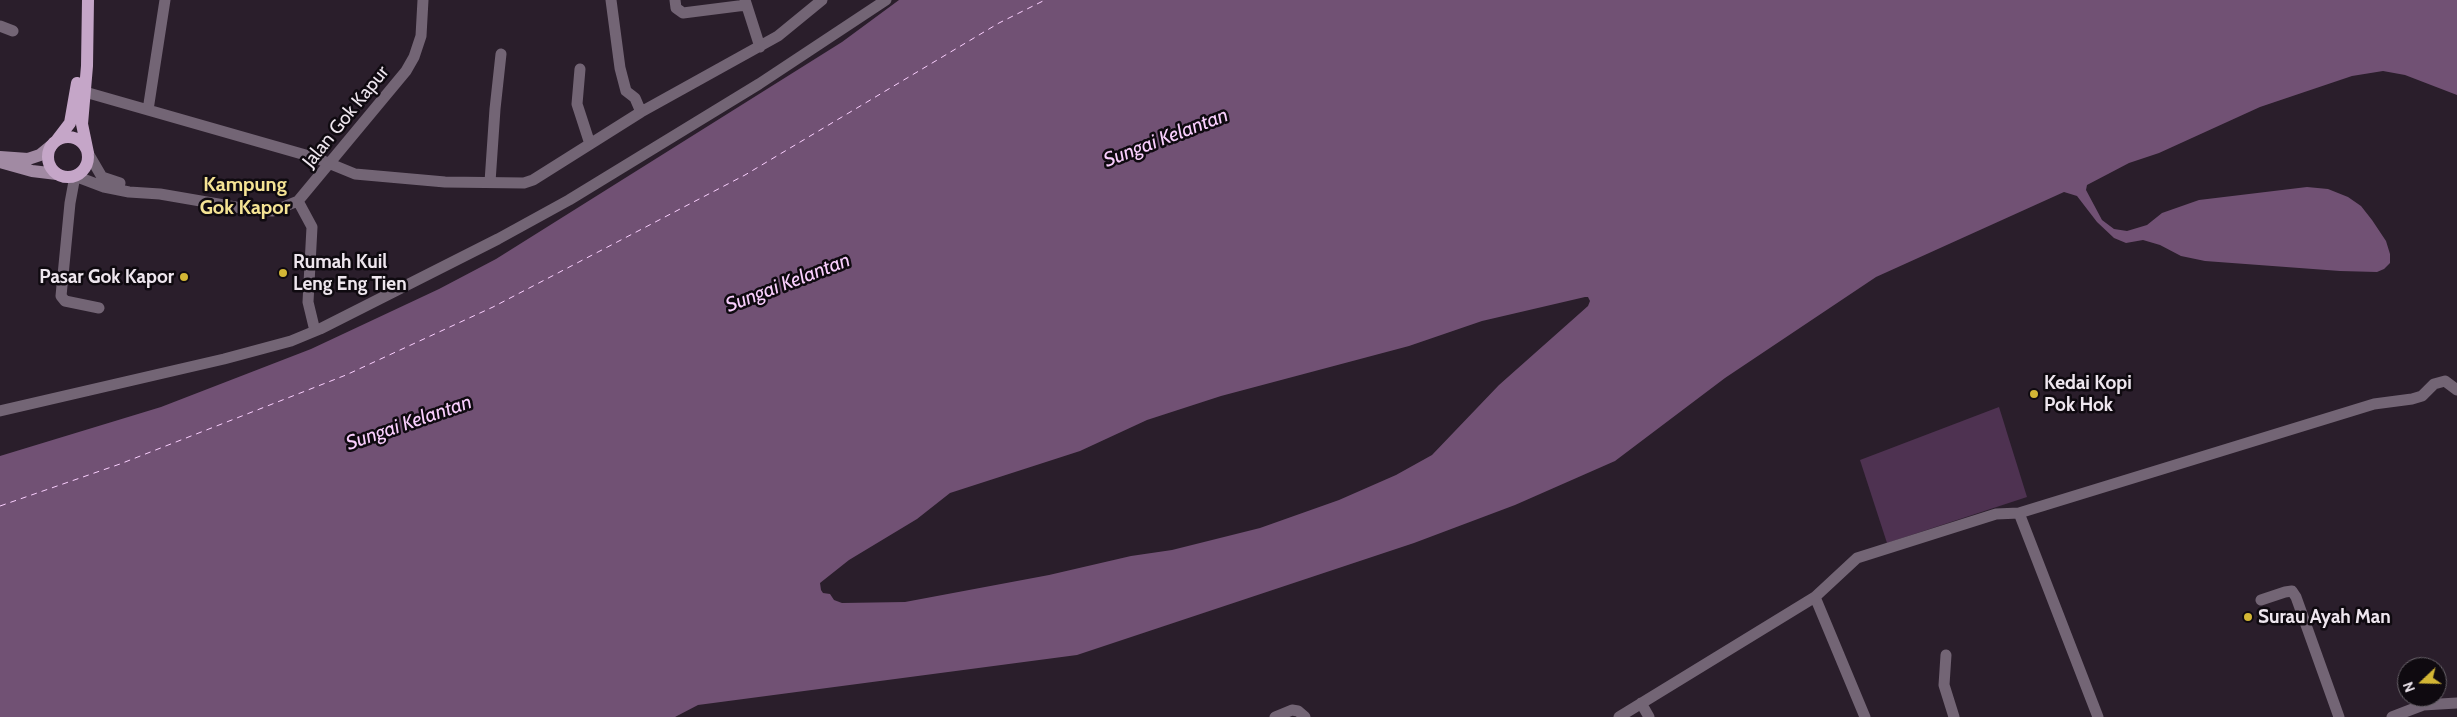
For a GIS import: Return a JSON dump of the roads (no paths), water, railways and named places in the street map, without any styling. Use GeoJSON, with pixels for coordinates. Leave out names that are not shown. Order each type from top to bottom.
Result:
{"type":"FeatureCollection","features":[{"type":"Feature","properties":{"kind":"main road"},"geometry":{"type":"LineString","coordinates":[[87,3],[85,92],[82,124],[88,153],[87,164],[75,176],[63,177],[57,174],[49,165],[48,158],[54,143],[68,127],[74,111],[87,3]]}},
{"type":"Feature","properties":{"kind":"main road"},"geometry":{"type":"LineString","coordinates":[[0,157],[34,158],[54,143],[69,136],[76,138],[86,146],[88,153]]}},
{"type":"Feature","properties":{"kind":"main road"},"geometry":{"type":"LineString","coordinates":[[0,162],[32,172],[57,174]]}},
{"type":"Feature","properties":{"kind":"street"},"geometry":{"type":"LineString","coordinates":[[148,110],[165,0]]}},
{"type":"Feature","properties":{"kind":"street","name":"Jalan Gok Kapur"},"geometry":{"type":"LineString","coordinates":[[75,176],[112,189],[160,194],[253,210],[273,211],[298,201],[406,70],[414,57],[421,36],[423,0]]}},
{"type":"Feature","properties":{"kind":"street"},"geometry":{"type":"LineString","coordinates":[[611,0],[620,68],[626,91],[636,98],[641,112]]}},
{"type":"Feature","properties":{"kind":"street"},"geometry":{"type":"LineString","coordinates":[[675,0],[676,8],[683,14],[746,2],[760,47]]}},
{"type":"Feature","properties":{"kind":"street"},"geometry":{"type":"LineString","coordinates":[[85,92],[330,164],[355,174],[445,182],[527,183],[641,112],[760,47],[796,23],[822,0]]}},
{"type":"Feature","properties":{"kind":"street"},"geometry":{"type":"LineString","coordinates":[[0,411],[224,359],[291,341],[315,331],[498,239],[569,200],[759,84],[886,0]]}},
{"type":"Feature","properties":{"kind":"street"},"geometry":{"type":"LineString","coordinates":[[0,26],[13,31]]}},
{"type":"Feature","properties":{"kind":"street"},"geometry":{"type":"LineString","coordinates":[[490,182],[501,54]]}},
{"type":"Feature","properties":{"kind":"street"},"geometry":{"type":"LineString","coordinates":[[580,69],[577,104],[590,144]]}},
{"type":"Feature","properties":{"kind":"street","name":"Jalan Gok Kapur"},"geometry":{"type":"LineString","coordinates":[[88,153],[104,178],[160,194]]}},
{"type":"Feature","properties":{"kind":"street"},"geometry":{"type":"LineString","coordinates":[[75,176],[70,203],[61,296],[65,301],[99,308]]}},
{"type":"Feature","properties":{"kind":"street"},"geometry":{"type":"LineString","coordinates":[[298,201],[312,227],[308,302],[315,331]]}},
{"type":"Feature","properties":{"kind":"street"},"geometry":{"type":"LineString","coordinates":[[1619,717],[1815,597],[1857,558],[1996,514],[2019,514],[2374,404],[2412,400],[2422,396],[2434,384],[2445,382],[2456,388]]}},
{"type":"Feature","properties":{"kind":"street"},"geometry":{"type":"LineString","coordinates":[[2019,514],[2098,717]]}},
{"type":"Feature","properties":{"kind":"street"},"geometry":{"type":"LineString","coordinates":[[2261,600],[2292,591],[2296,597],[2339,717]]}},
{"type":"Feature","properties":{"kind":"street"},"geometry":{"type":"LineString","coordinates":[[1815,597],[1866,717]]}},
{"type":"Feature","properties":{"kind":"street"},"geometry":{"type":"LineString","coordinates":[[1946,655],[1944,685],[1954,717]]}},
{"type":"Feature","properties":{"kind":"street"},"geometry":{"type":"LineString","coordinates":[[1641,703],[1649,717]]}},
{"type":"Feature","properties":{"kind":"street"},"geometry":{"type":"LineString","coordinates":[[2392,717],[2423,705],[2457,703]]}},
{"type":"Feature","properties":{"kind":"street"},"geometry":{"type":"LineString","coordinates":[[1275,717],[1292,710],[1298,711],[1305,717]]}},
{"type":"Feature","properties":{"kind":"water","name":"Sungai Kelantan"},"geometry":{"type":"Polygon","coordinates":[[[899,0],[2457,0],[2457,95],[2405,75],[2383,71],[2352,76],[2260,107],[2159,153],[2129,163],[2087,185],[2086,190],[2102,220],[2114,229],[2127,231],[2147,225],[2162,213],[2199,200],[2307,187],[2328,189],[2348,197],[2361,206],[2386,241],[2390,254],[2390,263],[2384,269],[2377,272],[2205,261],[2181,256],[2160,245],[2143,240],[2126,243],[2114,238],[2097,222],[2077,196],[2064,192],[1876,277],[1725,378],[1615,461],[1515,505],[1414,543],[1077,655],[698,705],[675,717],[0,717],[0,456],[161,407],[311,349],[439,289],[496,259],[842,42],[899,0]],[[1588,297],[1482,321],[1409,346],[1221,396],[1147,420],[1080,451],[950,493],[917,519],[849,560],[820,583],[821,590],[823,593],[830,594],[834,600],[842,603],[905,602],[1049,575],[1131,556],[1172,550],[1260,528],[1339,500],[1396,475],[1432,455],[1499,385],[1588,306],[1590,301],[1588,297]]]}},
{"type":"Feature","properties":{"kind":"place","name":"Rumah Kuil Leng Eng Tien"},"geometry":{"type":"Point","coordinates":[283,273]}},
{"type":"Feature","properties":{"kind":"place","name":"Pasar Gok Kapor"},"geometry":{"type":"Point","coordinates":[184,277]}},
{"type":"Feature","properties":{"kind":"place","name":"Kedai Kopi Pok Hok"},"geometry":{"type":"Point","coordinates":[2034,394]}},
{"type":"Feature","properties":{"kind":"place","name":"Surau Ayah Man"},"geometry":{"type":"Point","coordinates":[2248,617]}},
{"type":"Feature","properties":{"kind":"district","name":"Kampung Gok Kapor"},"geometry":{"type":"Point","coordinates":[245,196]}}]}
